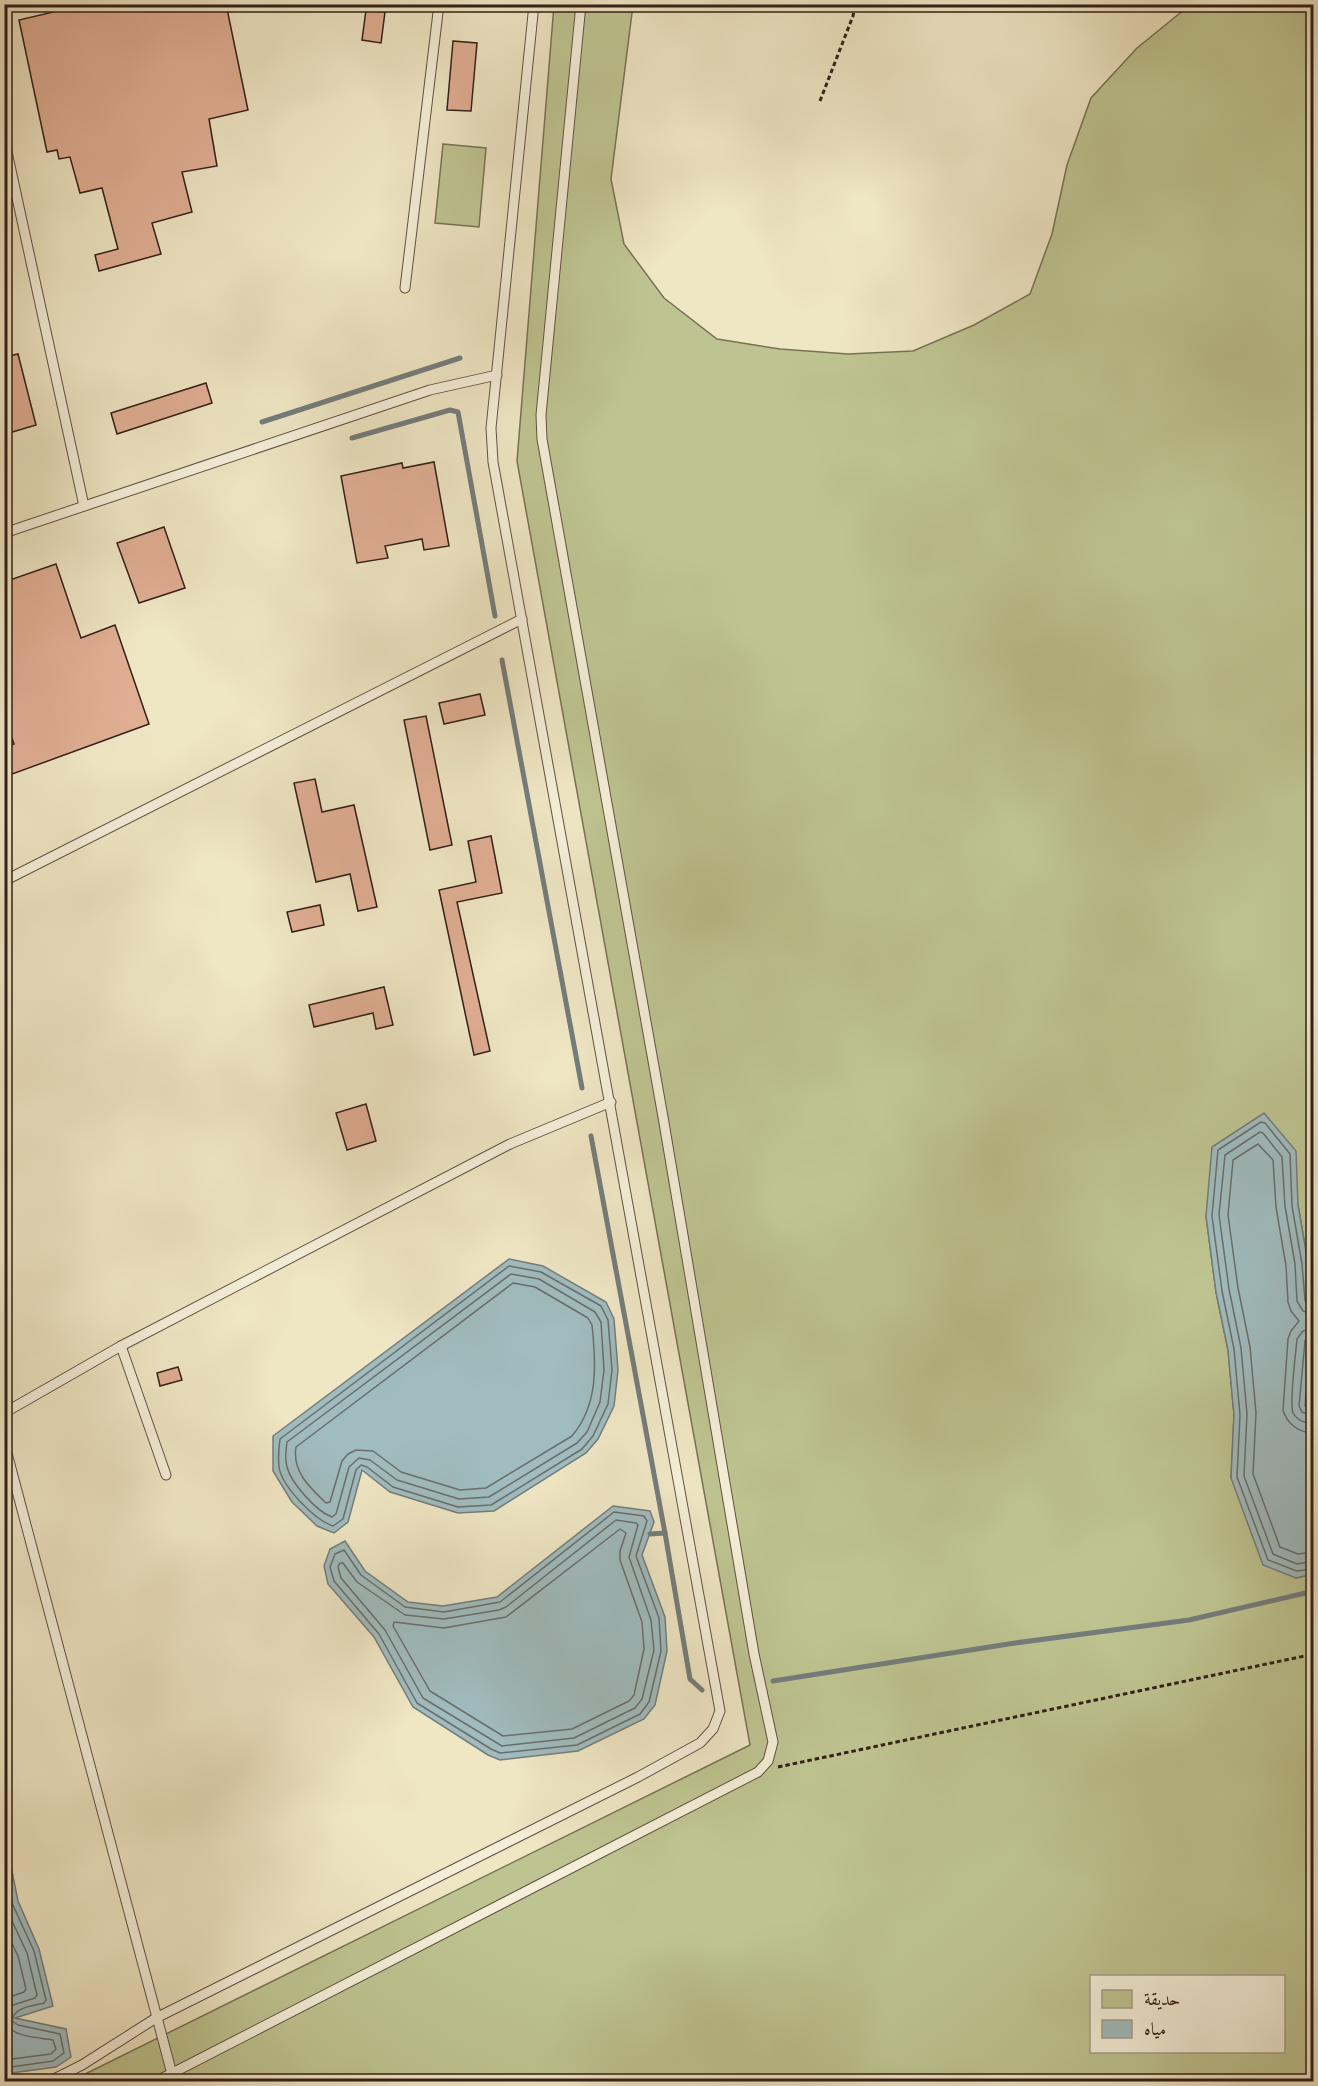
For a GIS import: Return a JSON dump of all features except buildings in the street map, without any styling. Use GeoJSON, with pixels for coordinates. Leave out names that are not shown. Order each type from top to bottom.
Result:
{"type":"FeatureCollection","features":[{"type":"Feature","properties":{"kind":"lane"},"geometry":{"type":"LineString","coordinates":[[405,288],[439,4]]}},
{"type":"Feature","properties":{"kind":"lane"},"geometry":{"type":"LineString","coordinates":[[48,2082],[82,2065],[156,2018],[638,1777],[700,1743],[713,1730],[720,1711],[493,462],[491,428],[534,4]]}},
{"type":"Feature","properties":{"kind":"lane"},"geometry":{"type":"LineString","coordinates":[[154,2082],[758,1772],[768,1761],[773,1742],[754,1654],[658,1093],[542,439],[541,415],[581,4]]}},
{"type":"Feature","properties":{"kind":"lane"},"geometry":{"type":"LineString","coordinates":[[5,141],[84,506]]}},
{"type":"Feature","properties":{"kind":"lane"},"geometry":{"type":"LineString","coordinates":[[4,533],[430,390],[497,375]]}},
{"type":"Feature","properties":{"kind":"lane"},"geometry":{"type":"LineString","coordinates":[[4,881],[522,619]]}},
{"type":"Feature","properties":{"kind":"lane"},"geometry":{"type":"LineString","coordinates":[[4,1413],[121,1346],[510,1144],[611,1102]]}},
{"type":"Feature","properties":{"kind":"lane"},"geometry":{"type":"LineString","coordinates":[[121,1346],[166,1475]]}},
{"type":"Feature","properties":{"kind":"lane"},"geometry":{"type":"LineString","coordinates":[[4,1442],[172,2074]]}},
{"type":"Feature","properties":{"kind":"path"},"geometry":{"type":"LineString","coordinates":[[820,101],[854,16],[855,4]]}},
{"type":"Feature","properties":{"kind":"path"},"geometry":{"type":"LineString","coordinates":[[758,1772],[1314,1654]]}},
{"type":"Feature","properties":{"kind":"green space"},"geometry":{"type":"Polygon","coordinates":[[[554,5],[633,5],[611,179],[624,244],[664,298],[717,339],[780,349],[848,354],[913,351],[974,325],[1030,294],[1052,234],[1067,165],[1091,98],[1137,48],[1190,5],[1313,5],[1313,1412],[1305,1407],[1312,1323],[1308,1263],[1298,1205],[1206,1216],[1216,1292],[1228,1350],[1234,1415],[1231,1478],[1296,1578],[1313,1574],[1313,2081],[69,2082],[750,1745],[517,461],[554,5]]]}},
{"type":"Feature","properties":{"kind":"green space"},"geometry":{"type":"Polygon","coordinates":[[[443,144],[486,148],[479,227],[435,223],[443,144]]]}},
{"type":"Feature","properties":{"kind":"water"},"geometry":{"type":"Polygon","coordinates":[[[1264,1113],[1296,1151],[1298,1205],[1308,1263],[1312,1323],[1305,1406],[1313,1412],[1313,1574],[1296,1578],[1263,1565],[1231,1478],[1234,1415],[1228,1350],[1216,1292],[1206,1216],[1212,1147],[1264,1113]]]}},
{"type":"Feature","properties":{"kind":"water"},"geometry":{"type":"Polygon","coordinates":[[[509,1259],[543,1266],[606,1302],[614,1319],[618,1370],[614,1406],[598,1439],[586,1453],[494,1511],[458,1513],[390,1492],[362,1470],[348,1522],[334,1533],[317,1526],[292,1502],[273,1471],[273,1436],[509,1259]]]}},
{"type":"Feature","properties":{"kind":"water"},"geometry":{"type":"Polygon","coordinates":[[[613,1506],[650,1511],[654,1522],[642,1555],[665,1617],[667,1651],[655,1705],[644,1719],[578,1751],[500,1760],[488,1755],[413,1707],[374,1637],[328,1584],[324,1566],[330,1549],[345,1541],[365,1571],[408,1602],[443,1606],[497,1597],[613,1506]]]}},
{"type":"Feature","properties":{"kind":"water"},"geometry":{"type":"Polygon","coordinates":[[[4,1832],[18,1901],[39,1949],[53,2006],[15,2018],[66,2029],[71,2057],[56,2067],[5,2074],[4,1832]]]}},
{"type":"Feature","properties":{"kind":"waterway"},"geometry":{"type":"LineString","coordinates":[[262,422],[460,358]]}},
{"type":"Feature","properties":{"kind":"waterway"},"geometry":{"type":"LineString","coordinates":[[352,438],[450,410],[458,412],[495,616]]}},
{"type":"Feature","properties":{"kind":"waterway"},"geometry":{"type":"LineString","coordinates":[[502,660],[582,1088]]}},
{"type":"Feature","properties":{"kind":"waterway"},"geometry":{"type":"LineString","coordinates":[[591,1136],[690,1679],[702,1690]]}},
{"type":"Feature","properties":{"kind":"waterway"},"geometry":{"type":"LineString","coordinates":[[650,1534],[665,1533]]}},
{"type":"Feature","properties":{"kind":"waterway"},"geometry":{"type":"LineString","coordinates":[[773,1681],[1015,1643],[1189,1620],[1314,1591]]}}]}
